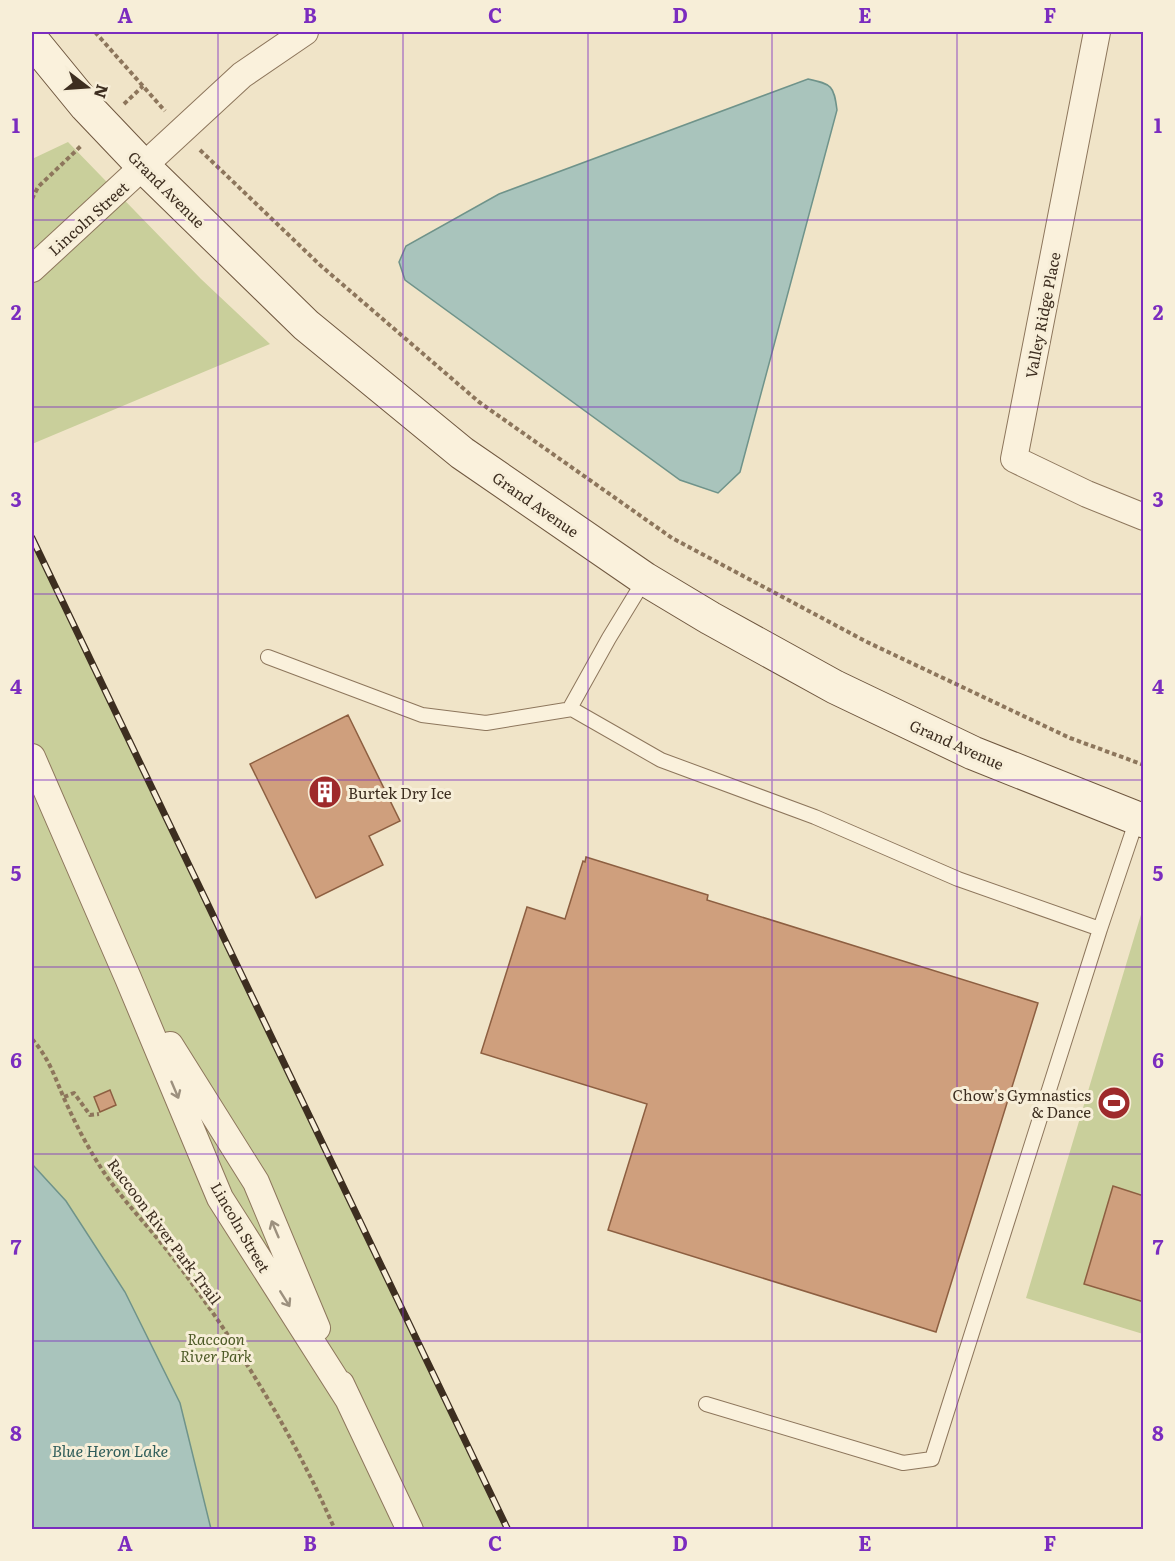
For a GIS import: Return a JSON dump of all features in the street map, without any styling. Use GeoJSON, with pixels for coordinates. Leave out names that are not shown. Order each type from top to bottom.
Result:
{"type":"FeatureCollection","features":[{"type":"Feature","properties":{"kind":"main road","name":"Grand Avenue"},"geometry":{"type":"LineString","coordinates":[[32,40],[86,106],[144,167],[306,325],[462,453],[645,579],[835,687],[973,753],[1140,820]]}},
{"type":"Feature","properties":{"kind":"street","name":"Lincoln Street"},"geometry":{"type":"LineString","coordinates":[[32,269],[242,75],[305,32]]}},
{"type":"Feature","properties":{"kind":"street","name":"Valley Ridge Place"},"geometry":{"type":"LineString","coordinates":[[1097,32],[1014,459],[1143,518]]}},
{"type":"Feature","properties":{"kind":"street","name":"Lincoln Street"},"geometry":{"type":"LineString","coordinates":[[32,757],[220,1198],[348,1399]]}},
{"type":"Feature","properties":{"kind":"street","name":"Lincoln Street"},"geometry":{"type":"LineString","coordinates":[[128,978],[256,1182],[348,1399],[410,1530]]}},
{"type":"Feature","properties":{"kind":"lane"},"geometry":{"type":"LineString","coordinates":[[572,709],[570,708],[609,638],[645,579]]}},
{"type":"Feature","properties":{"kind":"lane"},"geometry":{"type":"LineString","coordinates":[[268,657],[422,715],[486,723],[572,709],[661,760],[815,817],[958,879],[1100,929]]}},
{"type":"Feature","properties":{"kind":"lane"},"geometry":{"type":"LineString","coordinates":[[706,1404],[903,1463],[932,1459],[1100,929],[1140,820]]}},
{"type":"Feature","properties":{"kind":"path"},"geometry":{"type":"LineString","coordinates":[[95,32],[162,107]]}},
{"type":"Feature","properties":{"kind":"path"},"geometry":{"type":"LineString","coordinates":[[132,97],[143,86]]}},
{"type":"Feature","properties":{"kind":"path"},"geometry":{"type":"LineString","coordinates":[[202,153],[320,265],[479,402],[672,538],[867,642],[1070,738],[1143,765]]}},
{"type":"Feature","properties":{"kind":"path"},"geometry":{"type":"LineString","coordinates":[[32,199],[38,188],[70,157]]}},
{"type":"Feature","properties":{"kind":"path","name":"Raccoon River Park Trail"},"geometry":{"type":"LineString","coordinates":[[32,1040],[44,1052],[64,1097],[102,1169],[123,1199],[179,1265],[214,1315],[274,1410],[322,1500],[334,1530]]}},
{"type":"Feature","properties":{"kind":"path"},"geometry":{"type":"LineString","coordinates":[[64,1097],[74,1093],[90,1114],[99,1114]]}},
{"type":"Feature","properties":{"kind":"green space"},"geometry":{"type":"Polygon","coordinates":[[[68,142],[201,279],[270,344],[32,444],[32,159],[68,142]]]}},
{"type":"Feature","properties":{"kind":"green space","name":"Raccoon River Park"},"geometry":{"type":"Polygon","coordinates":[[[32,538],[508,1529],[32,1529],[32,538]]]}},
{"type":"Feature","properties":{"kind":"green space","name":"Chow's Gymnastics & Dance"},"geometry":{"type":"Polygon","coordinates":[[[1143,908],[1143,1334],[1026,1298],[1143,908]]]}},
{"type":"Feature","properties":{"kind":"water"},"geometry":{"type":"Polygon","coordinates":[[[808,79],[830,87],[835,96],[837,110],[740,472],[718,493],[680,480],[405,280],[399,262],[406,246],[499,194],[808,79]]]}},
{"type":"Feature","properties":{"kind":"water","name":"Blue Heron Lake"},"geometry":{"type":"Polygon","coordinates":[[[32,1164],[66,1201],[125,1292],[180,1403],[211,1529],[32,1529],[32,1164]]]}},
{"type":"Feature","properties":{"kind":"building","name":"Burtek Dry Ice"},"geometry":{"type":"Polygon","coordinates":[[[348,715],[400,821],[369,836],[383,865],[316,898],[250,764],[348,715]]]}},
{"type":"Feature","properties":{"kind":"building"},"geometry":{"type":"Polygon","coordinates":[[[586,857],[708,895],[707,900],[1038,1003],[936,1332],[608,1230],[647,1104],[481,1053],[527,907],[565,919],[586,857]]]}},
{"type":"Feature","properties":{"kind":"building"},"geometry":{"type":"Polygon","coordinates":[[[110,1090],[116,1105],[100,1112],[94,1097],[110,1090]]]}},
{"type":"Feature","properties":{"kind":"building"},"geometry":{"type":"Polygon","coordinates":[[[1113,1186],[1144,1196],[1144,1302],[1084,1284],[1113,1186]]]}},
{"type":"Feature","properties":{"kind":"railway"},"geometry":{"type":"LineString","coordinates":[[32,538],[508,1530]]}},
{"type":"Feature","properties":{"kind":"place","name":"Burtek Dry Ice"},"geometry":{"type":"Point","coordinates":[325,792]}},
{"type":"Feature","properties":{"kind":"place","name":"Chow's Gymnastics & Dance"},"geometry":{"type":"Point","coordinates":[1114,1103]}}]}
